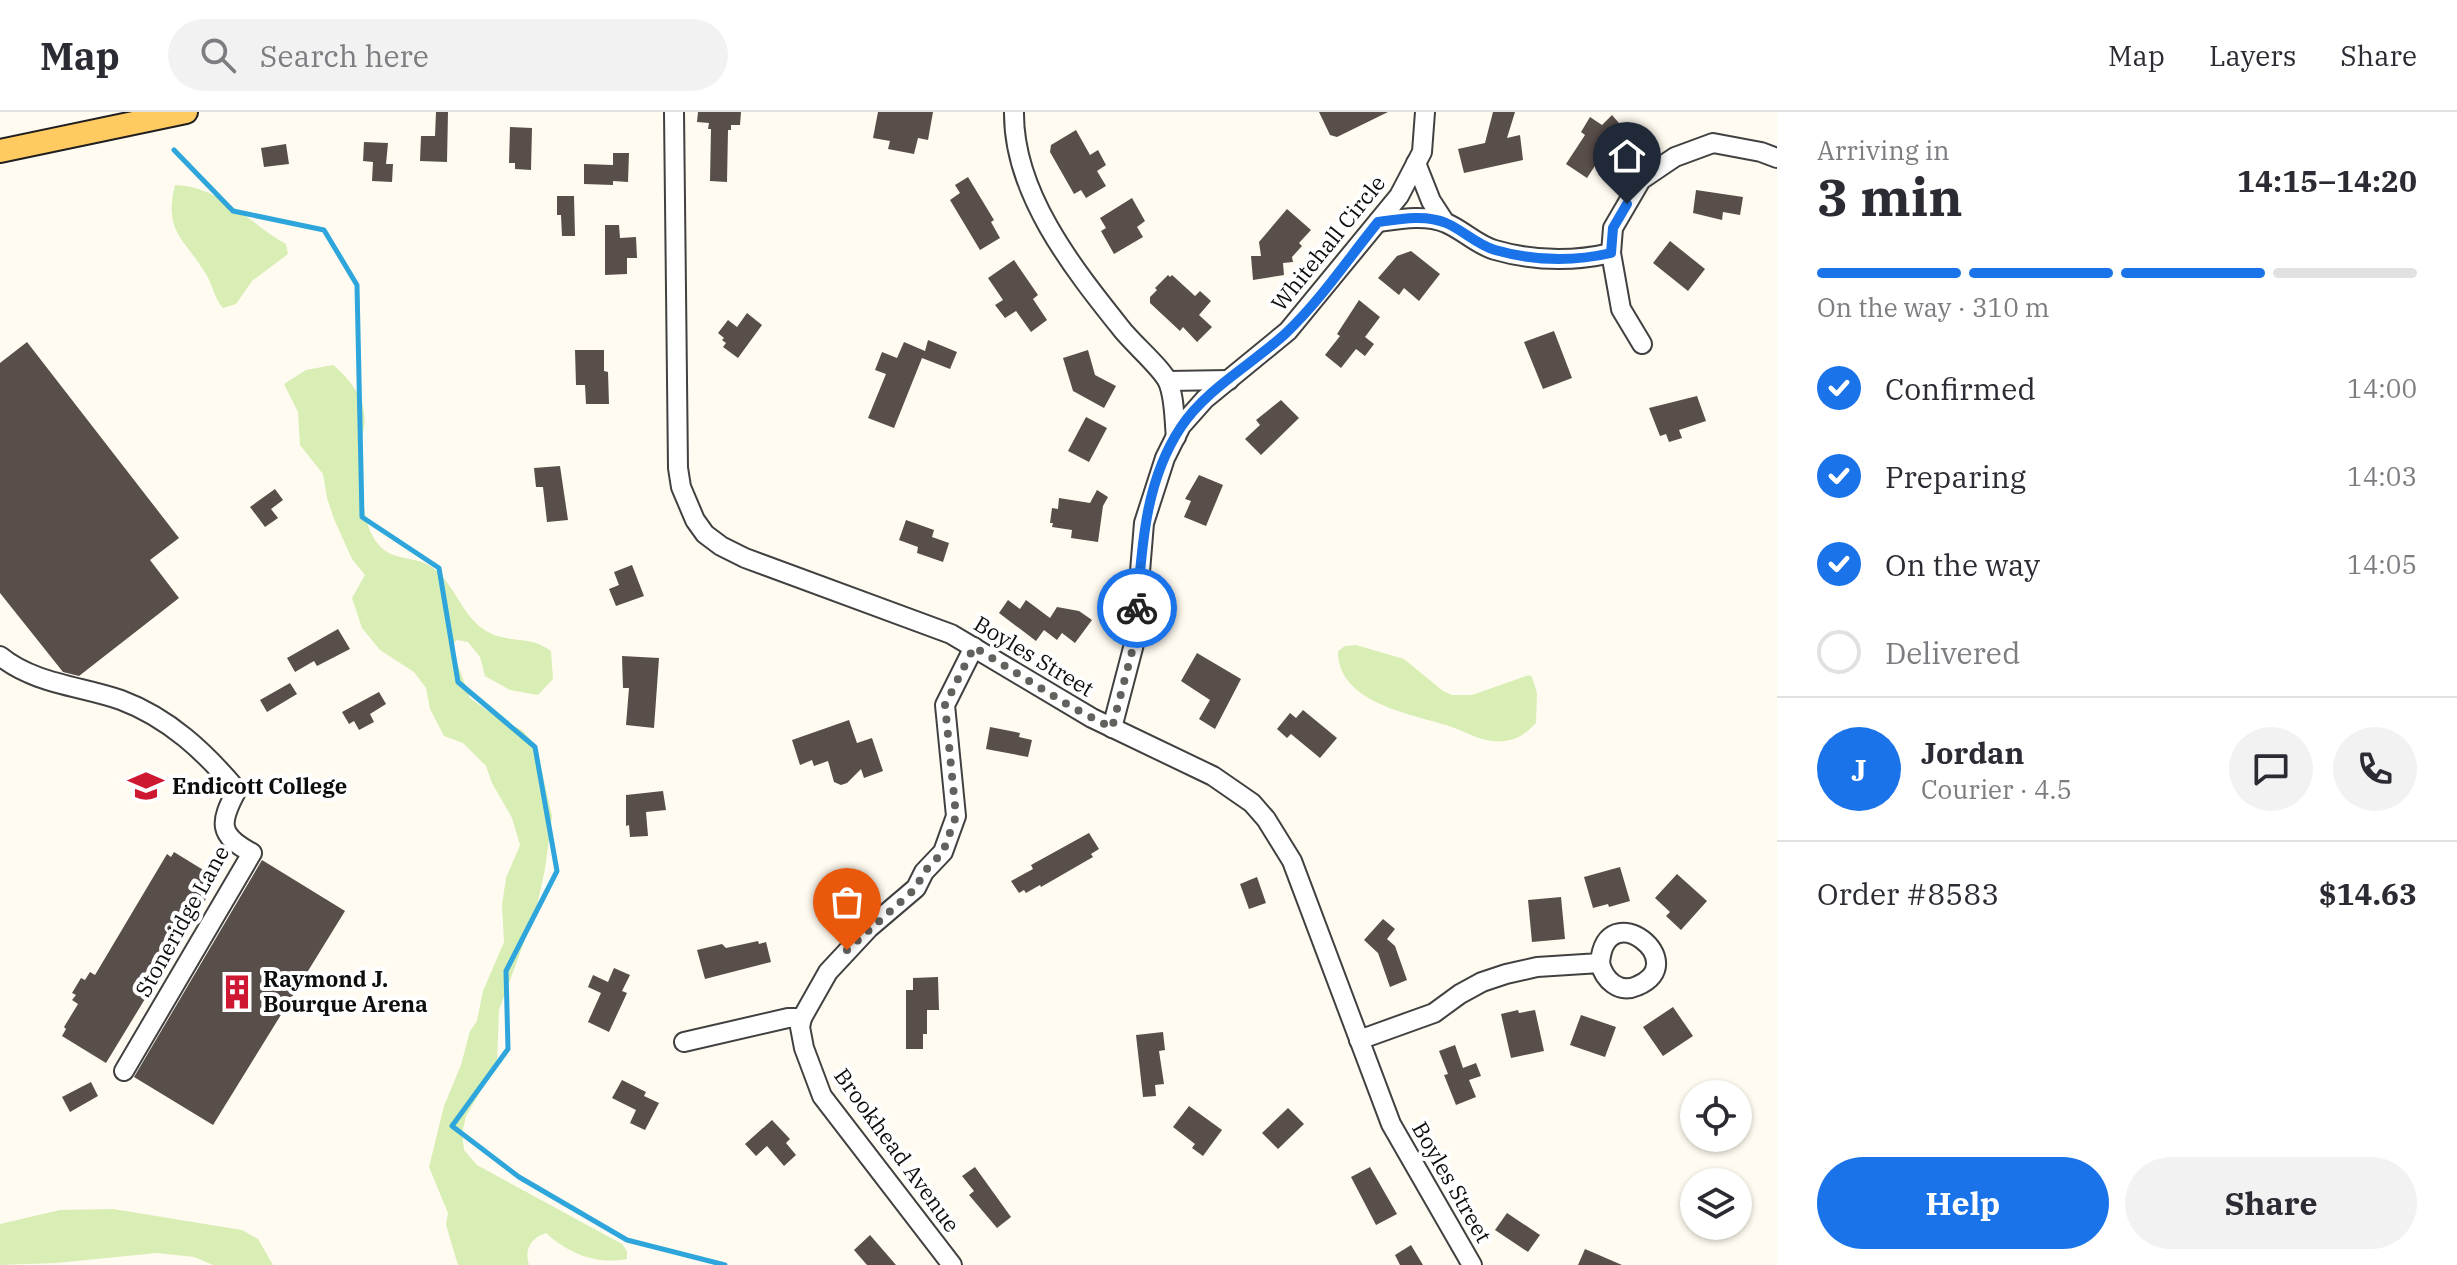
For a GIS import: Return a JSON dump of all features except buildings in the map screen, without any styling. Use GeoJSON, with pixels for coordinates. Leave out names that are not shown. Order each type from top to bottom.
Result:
{"type":"FeatureCollection","features":[{"type":"Feature","properties":{"kind":"main road"},"geometry":{"type":"LineString","coordinates":[[0,151],[186,112]]}},
{"type":"Feature","properties":{"kind":"street","name":"Boyles Street"},"geometry":{"type":"LineString","coordinates":[[674,112],[678,468],[681,487],[695,520],[705,534],[745,558],[908,617],[974,647],[1112,728],[1213,776],[1252,803],[1266,819],[1292,861],[1391,1124],[1472,1265]]}},
{"type":"Feature","properties":{"kind":"street"},"geometry":{"type":"LineString","coordinates":[[1014,112],[1014,137],[1025,178],[1043,218],[1121,329],[1168,381],[1176,437]]}},
{"type":"Feature","properties":{"kind":"street","name":"Whitehall Circle"},"geometry":{"type":"LineString","coordinates":[[1112,728],[1134,644],[1144,523],[1165,458],[1176,437],[1205,399],[1288,331],[1399,196],[1422,152],[1425,112]]}},
{"type":"Feature","properties":{"kind":"street"},"geometry":{"type":"LineString","coordinates":[[1642,344],[1621,309],[1611,253],[1613,228],[1641,180],[1675,157],[1713,143],[1777,158]]}},
{"type":"Feature","properties":{"kind":"street"},"geometry":{"type":"LineString","coordinates":[[1416,163],[1431,201],[1444,221]]}},
{"type":"Feature","properties":{"kind":"street"},"geometry":{"type":"LineString","coordinates":[[1378,222],[1413,218],[1444,221],[1492,249],[1537,259],[1582,260],[1611,253]]}},
{"type":"Feature","properties":{"kind":"street"},"geometry":{"type":"LineString","coordinates":[[1168,381],[1229,380]]}},
{"type":"Feature","properties":{"kind":"street"},"geometry":{"type":"LineString","coordinates":[[684,1042],[788,1018],[802,1018],[818,988],[838,961],[869,928],[916,888],[924,872],[943,852],[956,816],[945,705],[974,647]]}},
{"type":"Feature","properties":{"kind":"street","name":"Stoneridge Lane"},"geometry":{"type":"LineString","coordinates":[[0,656],[24,673],[122,701],[166,722],[213,762],[237,790],[227,808],[223,825],[227,837],[252,853],[124,1071]]}},
{"type":"Feature","properties":{"kind":"street"},"geometry":{"type":"LineString","coordinates":[[1359,1040],[1434,1013],[1460,994],[1506,974],[1537,967],[1600,963]]}},
{"type":"Feature","properties":{"kind":"street","name":"Brookhead Avenue"},"geometry":{"type":"LineString","coordinates":[[802,1018],[800,1027],[804,1048],[822,1096],[952,1265]]}},
{"type":"Feature","properties":{"kind":"green space"},"geometry":{"type":"Polygon","coordinates":[[[175,185],[192,187],[221,199],[286,244],[288,254],[252,281],[236,304],[223,308],[206,274],[178,234],[172,214],[175,185]]]}},
{"type":"Feature","properties":{"kind":"green space"},"geometry":{"type":"Polygon","coordinates":[[[333,365],[352,384],[361,400],[365,417],[358,453],[363,466],[363,497],[368,527],[378,544],[390,554],[433,568],[448,583],[472,618],[488,632],[535,643],[551,651],[553,679],[538,695],[510,690],[485,676],[480,657],[468,642],[457,640],[451,646],[470,698],[500,720],[522,730],[531,740],[538,754],[552,816],[536,910],[499,1010],[497,1063],[466,1116],[462,1133],[464,1150],[477,1165],[622,1244],[627,1251],[627,1259],[604,1260],[583,1256],[546,1233],[530,1245],[527,1254],[529,1265],[458,1265],[446,1225],[448,1213],[429,1167],[444,1106],[461,1065],[470,1031],[477,1021],[483,991],[504,942],[502,905],[506,878],[520,845],[512,818],[486,766],[463,743],[444,736],[430,709],[426,688],[414,672],[380,650],[362,628],[352,598],[365,575],[352,559],[334,519],[323,474],[300,445],[298,412],[284,384],[306,370],[333,365]]]}},
{"type":"Feature","properties":{"kind":"green space"},"geometry":{"type":"Polygon","coordinates":[[[1356,645],[1404,659],[1452,695],[1472,695],[1529,675],[1537,693],[1536,723],[1515,739],[1490,741],[1378,703],[1349,683],[1341,668],[1338,651],[1345,646],[1356,645]]]}},
{"type":"Feature","properties":{"kind":"green space"},"geometry":{"type":"Polygon","coordinates":[[[113,1209],[242,1230],[258,1239],[273,1265],[213,1265],[194,1257],[157,1253],[0,1265],[0,1224],[60,1210],[113,1209]]]}},
{"type":"Feature","properties":{"kind":"waterway"},"geometry":{"type":"LineString","coordinates":[[174,150],[233,211],[324,230],[357,285],[362,517],[439,568],[458,682],[535,747],[557,871],[506,971],[508,1049],[452,1126],[519,1177],[627,1240],[725,1265]]}},
{"type":"Feature","properties":{"kind":"way so far"},"geometry":{"type":"LineString","coordinates":[[847,950],[916,888],[924,872],[943,852],[956,816],[945,705],[974,647],[1112,728],[1134,644],[1137,608]]}},
{"type":"Feature","properties":{"kind":"place","name":"Endicott College"},"geometry":{"type":"Point","coordinates":[146,786]}},
{"type":"Feature","properties":{"kind":"place","name":"Raymond J. Bourque Arena"},"geometry":{"type":"Point","coordinates":[237,992]}},
{"type":"Feature","properties":{"kind":"route"},"geometry":{"type":"LineString","coordinates":[[1137,608],[1144,523],[1165,458],[1181,426],[1205,399],[1288,331],[1378,222],[1402,218],[1444,221],[1492,249],[1537,259],[1582,260],[1611,253],[1613,228],[1627,204]]}}]}
